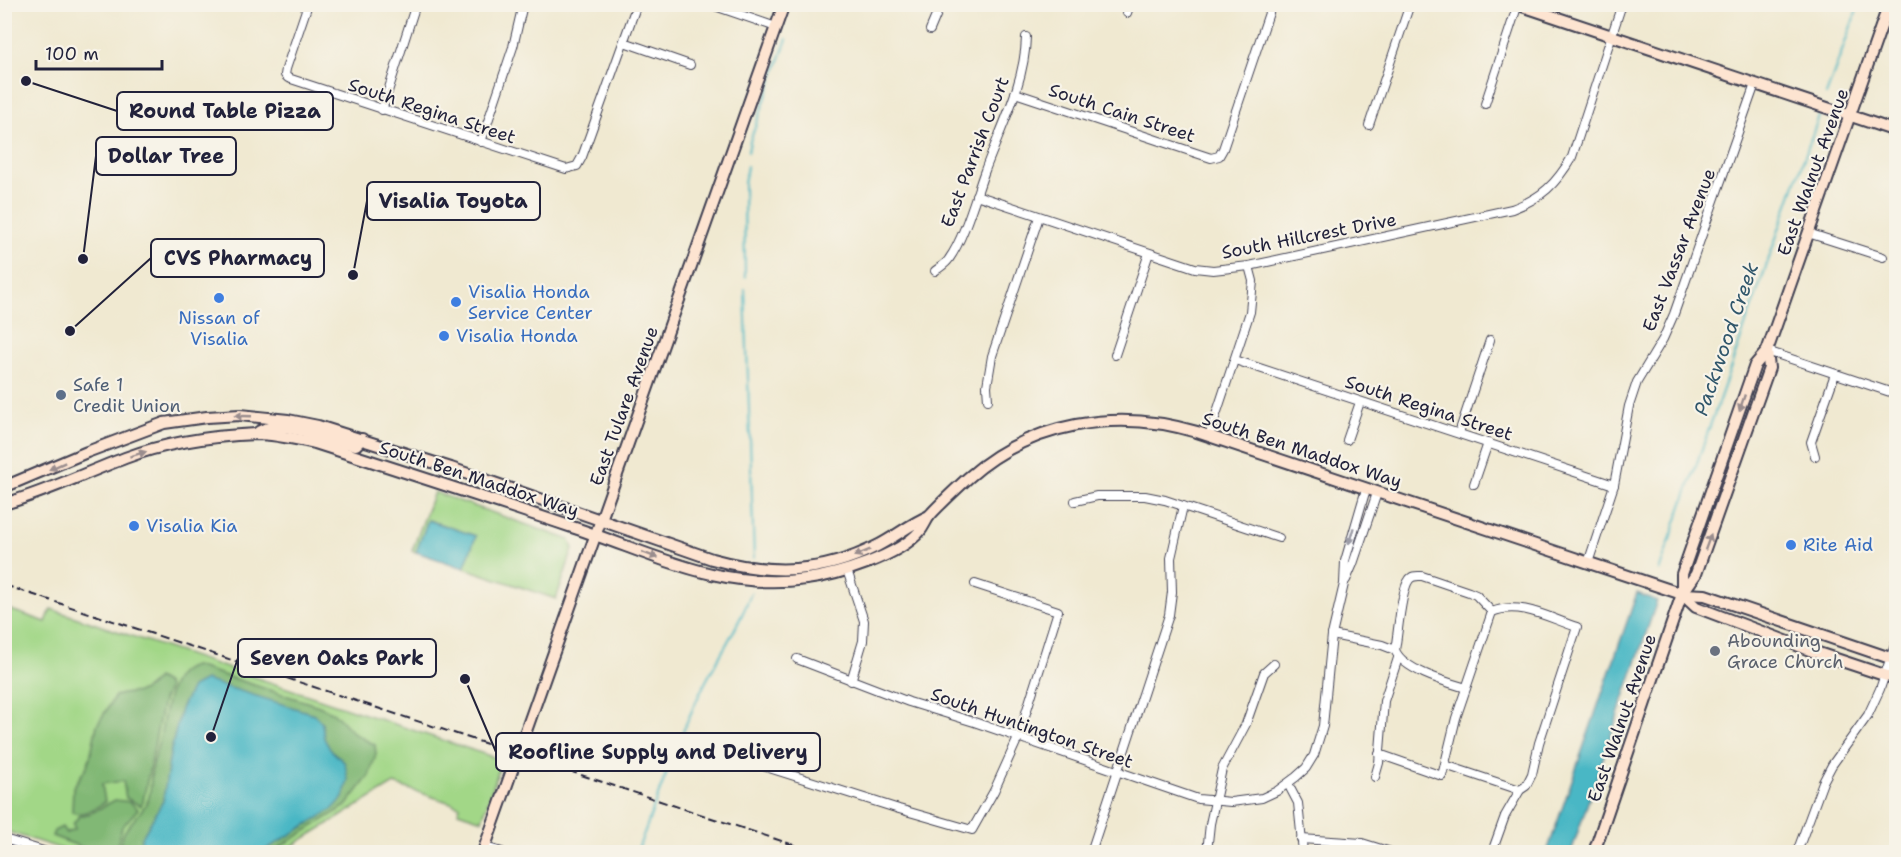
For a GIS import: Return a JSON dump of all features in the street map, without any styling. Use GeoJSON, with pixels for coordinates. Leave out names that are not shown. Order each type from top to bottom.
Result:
{"type":"FeatureCollection","features":[{"type":"Feature","properties":{"kind":"main road","name":"East Tulare Avenue"},"geometry":{"type":"LineString","coordinates":[[484,850],[784,4]]}},
{"type":"Feature","properties":{"kind":"main road","name":"East Walnut Avenue"},"geometry":{"type":"LineString","coordinates":[[1594,852],[1682,594],[1696,574],[1725,496],[1769,368],[1767,351],[1889,4]]}},
{"type":"Feature","properties":{"kind":"main road"},"geometry":{"type":"LineString","coordinates":[[1517,5],[1896,131]]}},
{"type":"Feature","properties":{"kind":"main road","name":"South Ben Maddox Way"},"geometry":{"type":"LineString","coordinates":[[4,487],[164,423],[240,415],[288,420],[362,439],[601,519],[712,559],[751,568],[780,570],[821,566],[856,555],[886,541],[912,523],[929,516]]}},
{"type":"Feature","properties":{"kind":"main road","name":"South Ben Maddox Way"},"geometry":{"type":"LineString","coordinates":[[4,504],[34,495],[126,457],[175,443],[200,438],[256,434],[315,443],[595,535],[699,572],[735,579],[770,582],[797,580],[847,570],[877,558],[904,543],[919,532],[929,516],[966,480],[995,457],[1022,442],[1059,428],[1096,421],[1129,420],[1165,424],[1209,436],[1682,594],[1706,594],[1894,659]]}},
{"type":"Feature","properties":{"kind":"main road"},"geometry":{"type":"LineString","coordinates":[[256,434],[270,427],[305,432],[356,445],[362,439]]}},
{"type":"Feature","properties":{"kind":"main road","name":"South Ben Maddox Way"},"geometry":{"type":"LineString","coordinates":[[1682,594],[1696,606],[1815,652],[1896,680]]}},
{"type":"Feature","properties":{"kind":"street","name":"South Regina Street"},"geometry":{"type":"LineString","coordinates":[[308,4],[285,75],[293,81],[560,169],[572,169],[577,166],[582,157],[624,42]]}},
{"type":"Feature","properties":{"kind":"street"},"geometry":{"type":"LineString","coordinates":[[382,110],[416,4]]}},
{"type":"Feature","properties":{"kind":"street"},"geometry":{"type":"LineString","coordinates":[[481,142],[513,47],[523,4]]}},
{"type":"Feature","properties":{"kind":"street"},"geometry":{"type":"LineString","coordinates":[[637,4],[624,42],[690,65]]}},
{"type":"Feature","properties":{"kind":"street"},"geometry":{"type":"LineString","coordinates":[[709,4],[776,27]]}},
{"type":"Feature","properties":{"kind":"street"},"geometry":{"type":"LineString","coordinates":[[930,30],[941,4]]}},
{"type":"Feature","properties":{"kind":"street"},"geometry":{"type":"LineString","coordinates":[[1127,14],[1130,4]]}},
{"type":"Feature","properties":{"kind":"street","name":"South Cain Street"},"geometry":{"type":"LineString","coordinates":[[1015,93],[1211,158],[1219,156],[1272,4]]}},
{"type":"Feature","properties":{"kind":"street"},"geometry":{"type":"LineString","coordinates":[[1369,125],[1410,4]]}},
{"type":"Feature","properties":{"kind":"street","name":"South Hillcrest Drive"},"geometry":{"type":"LineString","coordinates":[[976,195],[1149,254],[1195,268],[1213,270],[1249,266],[1512,209],[1531,202],[1545,192],[1561,176],[1572,157],[1622,4]]}},
{"type":"Feature","properties":{"kind":"street"},"geometry":{"type":"LineString","coordinates":[[1485,105],[1517,5]]}},
{"type":"Feature","properties":{"kind":"street","name":"East Parrish Court"},"geometry":{"type":"LineString","coordinates":[[935,271],[949,260],[976,195],[1015,93],[1023,66],[1026,37]]}},
{"type":"Feature","properties":{"kind":"street","name":"East Vassar Avenue"},"geometry":{"type":"LineString","coordinates":[[1588,563],[1614,485],[1629,406],[1637,382],[1663,339],[1674,314],[1755,84]]}},
{"type":"Feature","properties":{"kind":"street"},"geometry":{"type":"LineString","coordinates":[[988,400],[987,386],[992,356],[1039,217]]}},
{"type":"Feature","properties":{"kind":"street"},"geometry":{"type":"LineString","coordinates":[[1808,233],[1883,257]]}},
{"type":"Feature","properties":{"kind":"street"},"geometry":{"type":"LineString","coordinates":[[1115,355],[1149,254]]}},
{"type":"Feature","properties":{"kind":"street"},"geometry":{"type":"LineString","coordinates":[[1209,436],[1250,312],[1253,281],[1249,266]]}},
{"type":"Feature","properties":{"kind":"street"},"geometry":{"type":"LineString","coordinates":[[1459,433],[1490,340]]}},
{"type":"Feature","properties":{"kind":"street"},"geometry":{"type":"LineString","coordinates":[[1767,351],[1896,394]]}},
{"type":"Feature","properties":{"kind":"street","name":"South Regina Street"},"geometry":{"type":"LineString","coordinates":[[1234,360],[1614,485]]}},
{"type":"Feature","properties":{"kind":"street"},"geometry":{"type":"LineString","coordinates":[[1815,456],[1811,442],[1835,374]]}},
{"type":"Feature","properties":{"kind":"street"},"geometry":{"type":"LineString","coordinates":[[1347,440],[1360,402]]}},
{"type":"Feature","properties":{"kind":"street"},"geometry":{"type":"LineString","coordinates":[[1474,484],[1488,443]]}},
{"type":"Feature","properties":{"kind":"street"},"geometry":{"type":"LineString","coordinates":[[1303,852],[1298,803],[1288,784],[1306,768],[1319,741],[1323,726],[1332,635],[1344,584],[1347,549],[1372,491]]}},
{"type":"Feature","properties":{"kind":"street"},"geometry":{"type":"LineString","coordinates":[[1075,501],[1097,496],[1145,496],[1183,506],[1279,538]]}},
{"type":"Feature","properties":{"kind":"street"},"geometry":{"type":"LineString","coordinates":[[1091,852],[1169,615],[1172,592],[1171,558],[1183,506]]}},
{"type":"Feature","properties":{"kind":"street"},"geometry":{"type":"LineString","coordinates":[[847,570],[864,621],[863,641],[851,681]]}},
{"type":"Feature","properties":{"kind":"street"},"geometry":{"type":"LineString","coordinates":[[1375,777],[1379,763],[1384,701],[1398,658],[1395,650],[1402,601],[1408,580],[1415,576],[1422,576],[1476,595],[1492,612]]}},
{"type":"Feature","properties":{"kind":"street"},"geometry":{"type":"LineString","coordinates":[[744,760],[972,830],[994,791],[1018,738],[1058,611],[975,584]]}},
{"type":"Feature","properties":{"kind":"street"},"geometry":{"type":"LineString","coordinates":[[1492,612],[1506,607],[1517,607],[1577,627],[1539,743],[1532,774],[1505,816],[1492,852]]}},
{"type":"Feature","properties":{"kind":"street"},"geometry":{"type":"LineString","coordinates":[[1379,754],[1442,776],[1456,718],[1492,612]]}},
{"type":"Feature","properties":{"kind":"street"},"geometry":{"type":"LineString","coordinates":[[1332,635],[1382,645],[1395,650]]}},
{"type":"Feature","properties":{"kind":"street"},"geometry":{"type":"LineString","coordinates":[[1797,852],[1823,782],[1832,765],[1868,715],[1894,659],[1896,642]]}},
{"type":"Feature","properties":{"kind":"street"},"geometry":{"type":"LineString","coordinates":[[1398,658],[1432,677],[1466,688]]}},
{"type":"Feature","properties":{"kind":"street","name":"South Huntington Street"},"geometry":{"type":"LineString","coordinates":[[797,659],[851,681],[1198,799],[1231,802],[1262,798],[1288,784]]}},
{"type":"Feature","properties":{"kind":"street"},"geometry":{"type":"LineString","coordinates":[[1207,852],[1214,802],[1222,769],[1246,723],[1264,674],[1274,664]]}},
{"type":"Feature","properties":{"kind":"street"},"geometry":{"type":"LineString","coordinates":[[1445,765],[1520,790]]}},
{"type":"Feature","properties":{"kind":"street"},"geometry":{"type":"LineString","coordinates":[[4,839],[47,852]]}},
{"type":"Feature","properties":{"kind":"street"},"geometry":{"type":"LineString","coordinates":[[1301,839],[1362,843],[1391,852]]}},
{"type":"Feature","properties":{"kind":"street"},"geometry":{"type":"LineString","coordinates":[[484,850],[502,852]]}},
{"type":"Feature","properties":{"kind":"green space"},"geometry":{"type":"Polygon","coordinates":[[[434,492],[570,540],[573,549],[556,599],[464,568],[476,536],[428,520],[416,552],[412,551],[434,492]]]}},
{"type":"Feature","properties":{"kind":"green space"},"geometry":{"type":"Polygon","coordinates":[[[8,609],[46,622],[51,609],[502,760],[482,820],[458,812],[460,806],[394,784],[282,852],[71,852],[5,831],[4,618],[8,609]]]}},
{"type":"Feature","properties":{"kind":"green space"},"geometry":{"type":"Polygon","coordinates":[[[195,666],[319,706],[334,713],[353,733],[375,745],[376,754],[369,776],[346,806],[272,852],[121,851],[121,843],[126,830],[148,800],[152,768],[173,683],[186,669],[195,666]]]}},
{"type":"Feature","properties":{"kind":"green space"},"geometry":{"type":"Polygon","coordinates":[[[157,678],[167,684],[168,689],[163,701],[141,806],[126,798],[123,781],[102,784],[105,802],[97,807],[85,812],[72,812],[73,787],[90,758],[97,725],[115,696],[142,691],[157,678]]]}},
{"type":"Feature","properties":{"kind":"green space"},"geometry":{"type":"Polygon","coordinates":[[[115,800],[130,802],[138,809],[122,827],[116,851],[94,852],[52,836],[54,831],[62,827],[66,833],[75,829],[73,824],[79,816],[91,813],[115,800]]]}},
{"type":"Feature","properties":{"kind":"water"},"geometry":{"type":"Polygon","coordinates":[[[428,520],[476,536],[464,568],[416,552],[428,520]]]}},
{"type":"Feature","properties":{"kind":"water"},"geometry":{"type":"Polygon","coordinates":[[[1637,593],[1657,601],[1571,852],[1547,852],[1637,593]]]}},
{"type":"Feature","properties":{"kind":"water"},"geometry":{"type":"Polygon","coordinates":[[[205,680],[314,714],[322,723],[324,738],[330,749],[345,763],[348,780],[343,798],[333,809],[262,852],[144,852],[141,839],[163,801],[170,754],[181,709],[192,687],[205,680]]]}},
{"type":"Feature","properties":{"kind":"waterway","name":"Packwood Creek"},"geometry":{"type":"LineString","coordinates":[[1826,95],[1859,4]]}},
{"type":"Feature","properties":{"kind":"waterway"},"geometry":{"type":"LineString","coordinates":[[748,152],[787,39]]}},
{"type":"Feature","properties":{"kind":"waterway","name":"Packwood Creek"},"geometry":{"type":"LineString","coordinates":[[1659,571],[1819,116]]}},
{"type":"Feature","properties":{"kind":"waterway"},"geometry":{"type":"LineString","coordinates":[[745,277],[744,184],[747,166]]}},
{"type":"Feature","properties":{"kind":"waterway"},"geometry":{"type":"LineString","coordinates":[[745,289],[754,558]]}},
{"type":"Feature","properties":{"kind":"waterway"},"geometry":{"type":"LineString","coordinates":[[637,852],[685,727],[709,675],[741,618],[751,593]]}},
{"type":"Feature","properties":{"kind":"railway"},"geometry":{"type":"LineString","coordinates":[[4,585],[815,852]]}},
{"type":"Feature","properties":{"kind":"place","name":"Round Table Pizza"},"geometry":{"type":"Point","coordinates":[26,81]}},
{"type":"Feature","properties":{"kind":"place","name":"Dollar Tree"},"geometry":{"type":"Point","coordinates":[83,259]}},
{"type":"Feature","properties":{"kind":"place","name":"Visalia Toyota"},"geometry":{"type":"Point","coordinates":[353,275]}},
{"type":"Feature","properties":{"kind":"place","name":"Nissan of Visalia"},"geometry":{"type":"Point","coordinates":[219,298]}},
{"type":"Feature","properties":{"kind":"place","name":"Visalia Honda Service Center"},"geometry":{"type":"Point","coordinates":[456,302]}},
{"type":"Feature","properties":{"kind":"place","name":"CVS Pharmacy"},"geometry":{"type":"Point","coordinates":[70,331]}},
{"type":"Feature","properties":{"kind":"place","name":"Visalia Honda"},"geometry":{"type":"Point","coordinates":[444,336]}},
{"type":"Feature","properties":{"kind":"place","name":"Safe 1 Credit Union"},"geometry":{"type":"Point","coordinates":[61,395]}},
{"type":"Feature","properties":{"kind":"place","name":"Visalia Kia"},"geometry":{"type":"Point","coordinates":[134,526]}},
{"type":"Feature","properties":{"kind":"place","name":"Rite Aid"},"geometry":{"type":"Point","coordinates":[1791,545]}},
{"type":"Feature","properties":{"kind":"place","name":"Abounding Grace Church"},"geometry":{"type":"Point","coordinates":[1715,651]}},
{"type":"Feature","properties":{"kind":"place","name":"Roofline Supply and Delivery"},"geometry":{"type":"Point","coordinates":[465,679]}},
{"type":"Feature","properties":{"kind":"place","name":"Seven Oaks Park"},"geometry":{"type":"Point","coordinates":[211,737]}}]}
